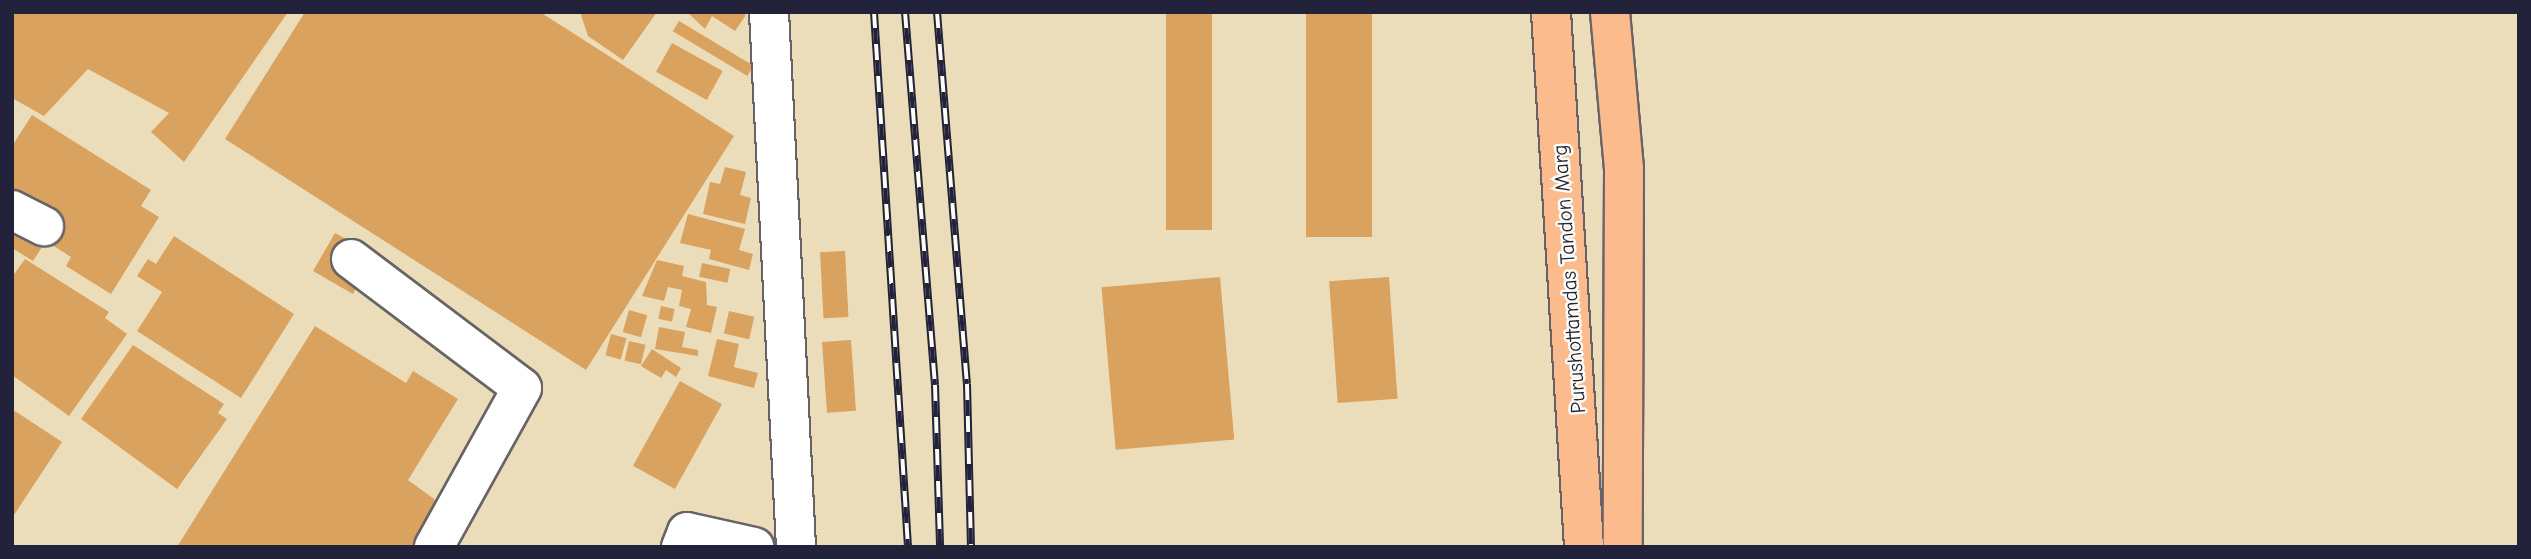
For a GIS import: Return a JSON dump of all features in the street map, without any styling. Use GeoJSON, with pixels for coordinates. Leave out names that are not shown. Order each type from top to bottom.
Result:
{"type":"FeatureCollection","features":[{"type":"Feature","properties":{"kind":"main road","name":"Purushottamdas Tandon Marg"},"geometry":{"type":"LineString","coordinates":[[1551,12],[1584,547]]}},
{"type":"Feature","properties":{"kind":"main road"},"geometry":{"type":"LineString","coordinates":[[1610,12],[1624,169],[1623,547]]}},
{"type":"Feature","properties":{"kind":"street"},"geometry":{"type":"LineString","coordinates":[[769,12],[796,547]]}},
{"type":"Feature","properties":{"kind":"street"},"geometry":{"type":"LineString","coordinates":[[351,259],[522,388],[433,547]]}},
{"type":"Feature","properties":{"kind":"street"},"geometry":{"type":"LineString","coordinates":[[681,547],[687,532],[754,547]]}},
{"type":"Feature","properties":{"kind":"building"},"geometry":{"type":"Polygon","coordinates":[[[12,12],[288,12],[184,162],[151,132],[169,113],[88,69],[44,116],[12,98],[12,12]]]}},
{"type":"Feature","properties":{"kind":"building"},"geometry":{"type":"Polygon","coordinates":[[[305,12],[540,12],[734,136],[586,370],[225,139],[305,12]]]}},
{"type":"Feature","properties":{"kind":"building"},"geometry":{"type":"Polygon","coordinates":[[[580,12],[657,12],[623,60],[588,36],[580,12]]]}},
{"type":"Feature","properties":{"kind":"building"},"geometry":{"type":"Polygon","coordinates":[[[687,12],[741,12],[746,15],[735,31],[712,16],[705,29],[687,12]]]}},
{"type":"Feature","properties":{"kind":"building"},"geometry":{"type":"Polygon","coordinates":[[[1166,12],[1212,12],[1212,230],[1166,230],[1166,12]]]}},
{"type":"Feature","properties":{"kind":"building"},"geometry":{"type":"Polygon","coordinates":[[[1306,12],[1372,12],[1372,237],[1306,237],[1306,12]]]}},
{"type":"Feature","properties":{"kind":"building"},"geometry":{"type":"Polygon","coordinates":[[[679,21],[754,66],[747,76],[673,31],[679,21]]]}},
{"type":"Feature","properties":{"kind":"building"},"geometry":{"type":"Polygon","coordinates":[[[672,43],[723,71],[707,100],[656,72],[672,43]]]}},
{"type":"Feature","properties":{"kind":"building"},"geometry":{"type":"Polygon","coordinates":[[[32,115],[151,190],[141,206],[159,217],[111,294],[66,266],[71,257],[46,241],[33,261],[12,248],[12,146],[32,115]]]}},
{"type":"Feature","properties":{"kind":"building"},"geometry":{"type":"Polygon","coordinates":[[[725,167],[746,172],[740,195],[751,198],[745,224],[703,214],[710,182],[720,184],[725,167]]]}},
{"type":"Feature","properties":{"kind":"building"},"geometry":{"type":"Polygon","coordinates":[[[688,214],[745,229],[739,250],[753,254],[749,270],[709,259],[711,250],[680,243],[688,214]]]}},
{"type":"Feature","properties":{"kind":"building"},"geometry":{"type":"Polygon","coordinates":[[[335,233],[352,242],[367,270],[353,294],[313,271],[335,233]]]}},
{"type":"Feature","properties":{"kind":"building"},"geometry":{"type":"Polygon","coordinates":[[[174,236],[294,314],[241,398],[137,331],[162,292],[137,276],[148,259],[156,264],[174,236]]]}},
{"type":"Feature","properties":{"kind":"building"},"geometry":{"type":"Polygon","coordinates":[[[845,251],[848,317],[823,318],[820,252],[845,251]]]}},
{"type":"Feature","properties":{"kind":"building"},"geometry":{"type":"Polygon","coordinates":[[[25,259],[109,312],[105,318],[127,334],[69,416],[12,375],[12,277],[25,259]]]}},
{"type":"Feature","properties":{"kind":"building"},"geometry":{"type":"Polygon","coordinates":[[[657,260],[684,266],[682,276],[706,282],[707,305],[717,307],[711,333],[686,327],[691,309],[679,306],[682,290],[668,287],[664,301],[642,296],[657,260]]]}},
{"type":"Feature","properties":{"kind":"building"},"geometry":{"type":"Polygon","coordinates":[[[702,263],[730,269],[727,283],[699,277],[702,263]]]}},
{"type":"Feature","properties":{"kind":"building"},"geometry":{"type":"Polygon","coordinates":[[[1220,277],[1234,439],[1116,450],[1101,287],[1220,277]]]}},
{"type":"Feature","properties":{"kind":"building"},"geometry":{"type":"Polygon","coordinates":[[[1389,277],[1398,399],[1338,403],[1329,281],[1389,277]]]}},
{"type":"Feature","properties":{"kind":"building"},"geometry":{"type":"Polygon","coordinates":[[[661,306],[675,309],[672,322],[658,319],[661,306]]]}},
{"type":"Feature","properties":{"kind":"building"},"geometry":{"type":"Polygon","coordinates":[[[629,310],[647,315],[641,337],[623,332],[629,310]]]}},
{"type":"Feature","properties":{"kind":"building"},"geometry":{"type":"Polygon","coordinates":[[[729,311],[754,317],[749,339],[724,333],[729,311]]]}},
{"type":"Feature","properties":{"kind":"building"},"geometry":{"type":"Polygon","coordinates":[[[315,326],[406,383],[413,371],[458,399],[408,480],[441,504],[412,547],[177,547],[315,326]]]}},
{"type":"Feature","properties":{"kind":"building"},"geometry":{"type":"Polygon","coordinates":[[[659,327],[685,332],[682,347],[698,350],[698,356],[655,349],[659,327]]]}},
{"type":"Feature","properties":{"kind":"building"},"geometry":{"type":"Polygon","coordinates":[[[611,334],[626,338],[621,359],[605,355],[611,334]]]}},
{"type":"Feature","properties":{"kind":"building"},"geometry":{"type":"Polygon","coordinates":[[[717,339],[739,344],[734,367],[758,373],[754,388],[708,376],[717,339]]]}},
{"type":"Feature","properties":{"kind":"building"},"geometry":{"type":"Polygon","coordinates":[[[851,340],[856,411],[827,413],[822,342],[851,340]]]}},
{"type":"Feature","properties":{"kind":"building"},"geometry":{"type":"Polygon","coordinates":[[[629,341],[646,345],[641,364],[625,360],[629,341]]]}},
{"type":"Feature","properties":{"kind":"building"},"geometry":{"type":"Polygon","coordinates":[[[133,345],[224,404],[218,413],[227,419],[177,489],[81,419],[133,345]]]}},
{"type":"Feature","properties":{"kind":"building"},"geometry":{"type":"Polygon","coordinates":[[[652,349],[681,368],[676,377],[666,370],[661,378],[641,366],[652,349]]]}},
{"type":"Feature","properties":{"kind":"building"},"geometry":{"type":"Polygon","coordinates":[[[680,381],[722,404],[675,489],[633,466],[680,381]]]}},
{"type":"Feature","properties":{"kind":"building"},"geometry":{"type":"Polygon","coordinates":[[[15,411],[62,442],[12,518],[12,416],[15,411]]]}},
{"type":"Feature","properties":{"kind":"railway"},"geometry":{"type":"LineString","coordinates":[[874,12],[908,547]]}},
{"type":"Feature","properties":{"kind":"railway"},"geometry":{"type":"LineString","coordinates":[[905,12],[935,385],[940,547]]}},
{"type":"Feature","properties":{"kind":"railway"},"geometry":{"type":"LineString","coordinates":[[937,12],[967,384],[971,547]]}}]}
